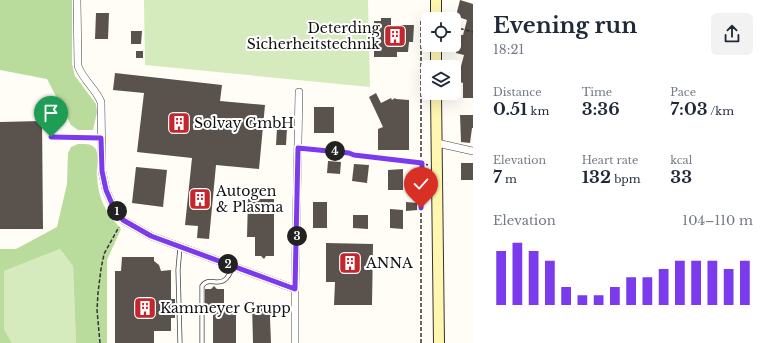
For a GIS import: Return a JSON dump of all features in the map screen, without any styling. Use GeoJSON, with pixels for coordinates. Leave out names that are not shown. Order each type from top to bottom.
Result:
{"type":"FeatureCollection","features":[{"type":"Feature","properties":{"kind":"street"},"geometry":{"type":"LineString","coordinates":[[77,0],[78,66],[81,74],[99,97],[101,102],[102,171],[106,190],[113,206],[123,220],[151,236],[295,289]]}},
{"type":"Feature","properties":{"kind":"street"},"geometry":{"type":"LineString","coordinates":[[436,0],[436,12]]}},
{"type":"Feature","properties":{"kind":"street"},"geometry":{"type":"LineString","coordinates":[[295,343],[299,92]]}},
{"type":"Feature","properties":{"kind":"street"},"geometry":{"type":"LineString","coordinates":[[436,100],[438,343]]}},
{"type":"Feature","properties":{"kind":"street"},"geometry":{"type":"LineString","coordinates":[[437,143],[473,151]]}},
{"type":"Feature","properties":{"kind":"lane"},"geometry":{"type":"LineString","coordinates":[[51,137],[101,138]]}},
{"type":"Feature","properties":{"kind":"lane"},"geometry":{"type":"LineString","coordinates":[[298,148],[349,153]]}},
{"type":"Feature","properties":{"kind":"lane"},"geometry":{"type":"LineString","coordinates":[[180,247],[178,270],[180,343]]}},
{"type":"Feature","properties":{"kind":"lane"},"geometry":{"type":"LineString","coordinates":[[202,343],[202,286],[204,283],[220,282],[227,279],[230,276],[234,266]]}},
{"type":"Feature","properties":{"kind":"path"},"geometry":{"type":"LineString","coordinates":[[421,343],[421,21],[427,15],[427,7]]}},
{"type":"Feature","properties":{"kind":"path"},"geometry":{"type":"LineString","coordinates":[[461,29],[473,32]]}},
{"type":"Feature","properties":{"kind":"path"},"geometry":{"type":"LineString","coordinates":[[349,153],[354,155],[437,166]]}},
{"type":"Feature","properties":{"kind":"path"},"geometry":{"type":"LineString","coordinates":[[100,343],[97,310],[104,254],[123,220]]}},
{"type":"Feature","properties":{"kind":"green space"},"geometry":{"type":"Polygon","coordinates":[[[0,0],[72,0],[72,64],[75,76],[96,104],[97,112],[93,130],[78,130],[71,125],[47,79],[0,70],[0,0]]]}},
{"type":"Feature","properties":{"kind":"green space"},"geometry":{"type":"Polygon","coordinates":[[[144,0],[368,0],[370,87],[145,65],[144,0]]]}},
{"type":"Feature","properties":{"kind":"green space"},"geometry":{"type":"Polygon","coordinates":[[[78,144],[92,145],[95,148],[98,158],[97,173],[101,199],[111,217],[121,229],[107,260],[107,343],[76,343],[73,266],[60,249],[4,271],[4,329],[12,343],[0,343],[0,249],[16,249],[57,227],[67,184],[68,153],[71,147],[78,144]]]}},
{"type":"Feature","properties":{"kind":"green space"},"geometry":{"type":"Polygon","coordinates":[[[60,249],[73,266],[76,343],[12,343],[4,329],[4,271],[60,249]]]}},
{"type":"Feature","properties":{"kind":"building"},"geometry":{"type":"Polygon","coordinates":[[[460,0],[473,4],[473,98],[463,98],[461,66],[464,55],[456,53],[461,52],[461,35],[463,35],[467,20],[461,18],[461,12],[457,12],[460,0]]]}},
{"type":"Feature","properties":{"kind":"building"},"geometry":{"type":"Polygon","coordinates":[[[96,13],[109,13],[108,39],[95,39],[96,13]]]}},
{"type":"Feature","properties":{"kind":"building"},"geometry":{"type":"Polygon","coordinates":[[[381,18],[391,18],[391,25],[414,25],[413,42],[409,42],[408,52],[397,52],[397,57],[374,57],[374,46],[377,46],[377,28],[374,28],[374,21],[381,21],[381,18]]]}},
{"type":"Feature","properties":{"kind":"building"},"geometry":{"type":"Polygon","coordinates":[[[131,31],[142,31],[141,44],[131,44],[131,31]]]}},
{"type":"Feature","properties":{"kind":"building"},"geometry":{"type":"Polygon","coordinates":[[[136,51],[143,51],[143,58],[136,58],[136,51]]]}},
{"type":"Feature","properties":{"kind":"building"},"geometry":{"type":"Polygon","coordinates":[[[115,73],[222,85],[220,101],[265,105],[259,169],[216,165],[209,239],[197,238],[198,226],[185,225],[192,158],[137,152],[144,93],[113,90],[115,73]]]}},
{"type":"Feature","properties":{"kind":"building"},"geometry":{"type":"Polygon","coordinates":[[[376,93],[381,103],[391,98],[392,100],[395,98],[409,100],[409,150],[378,150],[378,129],[383,127],[369,97],[376,93]]]}},
{"type":"Feature","properties":{"kind":"building"},"geometry":{"type":"Polygon","coordinates":[[[314,107],[334,107],[334,133],[314,133],[314,107]]]}},
{"type":"Feature","properties":{"kind":"building"},"geometry":{"type":"Polygon","coordinates":[[[460,115],[473,115],[473,128],[470,143],[461,142],[460,115]]]}},
{"type":"Feature","properties":{"kind":"building"},"geometry":{"type":"Polygon","coordinates":[[[42,121],[43,229],[0,229],[0,122],[42,121]]]}},
{"type":"Feature","properties":{"kind":"building"},"geometry":{"type":"Polygon","coordinates":[[[277,128],[287,128],[286,145],[276,145],[277,128]]]}},
{"type":"Feature","properties":{"kind":"building"},"geometry":{"type":"Polygon","coordinates":[[[328,161],[341,162],[340,174],[327,173],[328,161]]]}},
{"type":"Feature","properties":{"kind":"building"},"geometry":{"type":"Polygon","coordinates":[[[461,163],[473,163],[473,180],[461,180],[461,163]]]}},
{"type":"Feature","properties":{"kind":"building"},"geometry":{"type":"Polygon","coordinates":[[[354,164],[369,165],[367,183],[352,181],[354,164]]]}},
{"type":"Feature","properties":{"kind":"building"},"geometry":{"type":"Polygon","coordinates":[[[136,167],[167,170],[163,207],[132,203],[136,167]]]}},
{"type":"Feature","properties":{"kind":"building"},"geometry":{"type":"Polygon","coordinates":[[[403,169],[403,190],[388,190],[388,170],[403,169]]]}},
{"type":"Feature","properties":{"kind":"building"},"geometry":{"type":"Polygon","coordinates":[[[248,199],[274,199],[274,256],[266,256],[264,259],[261,256],[255,256],[255,237],[247,237],[248,199]]]}},
{"type":"Feature","properties":{"kind":"building"},"geometry":{"type":"Polygon","coordinates":[[[313,202],[327,202],[327,228],[313,228],[313,202]]]}},
{"type":"Feature","properties":{"kind":"building"},"geometry":{"type":"Polygon","coordinates":[[[406,202],[418,203],[418,210],[406,211],[406,202]]]}},
{"type":"Feature","properties":{"kind":"building"},"geometry":{"type":"Polygon","coordinates":[[[390,209],[403,210],[403,229],[390,228],[390,209]]]}},
{"type":"Feature","properties":{"kind":"building"},"geometry":{"type":"Polygon","coordinates":[[[353,215],[368,215],[368,229],[353,228],[353,215]]]}},
{"type":"Feature","properties":{"kind":"building","name":"ANNA"},"geometry":{"type":"Polygon","coordinates":[[[326,243],[373,244],[372,305],[334,305],[335,282],[326,282],[326,243]]]}},
{"type":"Feature","properties":{"kind":"building","name":"Kammeyer Grupp"},"geometry":{"type":"Polygon","coordinates":[[[122,257],[154,257],[154,261],[159,265],[161,271],[171,270],[171,299],[175,299],[175,318],[171,318],[171,331],[154,331],[154,343],[115,343],[115,271],[121,271],[122,257]]]}},
{"type":"Feature","properties":{"kind":"building"},"geometry":{"type":"Polygon","coordinates":[[[214,286],[217,289],[224,289],[224,307],[236,307],[236,343],[213,343],[213,307],[205,307],[205,289],[211,289],[214,286]]]}},
{"type":"Feature","properties":{"kind":"building"},"geometry":{"type":"Polygon","coordinates":[[[259,303],[272,306],[272,318],[270,318],[271,343],[253,343],[252,305],[257,305],[259,303]]]}},
{"type":"Feature","properties":{"kind":"place","name":"Deterding Sicherheitstechnik"},"geometry":{"type":"Point","coordinates":[395,36]}},
{"type":"Feature","properties":{"kind":"place","name":"Solvay GmbH"},"geometry":{"type":"Point","coordinates":[179,123]}},
{"type":"Feature","properties":{"kind":"place","name":"Autogen & Plasma"},"geometry":{"type":"Point","coordinates":[200,199]}},
{"type":"Feature","properties":{"kind":"place","name":"ANNA"},"geometry":{"type":"Point","coordinates":[350,263]}},
{"type":"Feature","properties":{"kind":"place","name":"Kammeyer Grupp"},"geometry":{"type":"Point","coordinates":[145,308]}},
{"type":"Feature","properties":{"kind":"route"},"geometry":{"type":"LineString","coordinates":[[51,137],[101,138],[102,171],[106,190],[113,206],[123,220],[151,236],[295,289],[298,148],[422,163],[421,208]]}}]}
